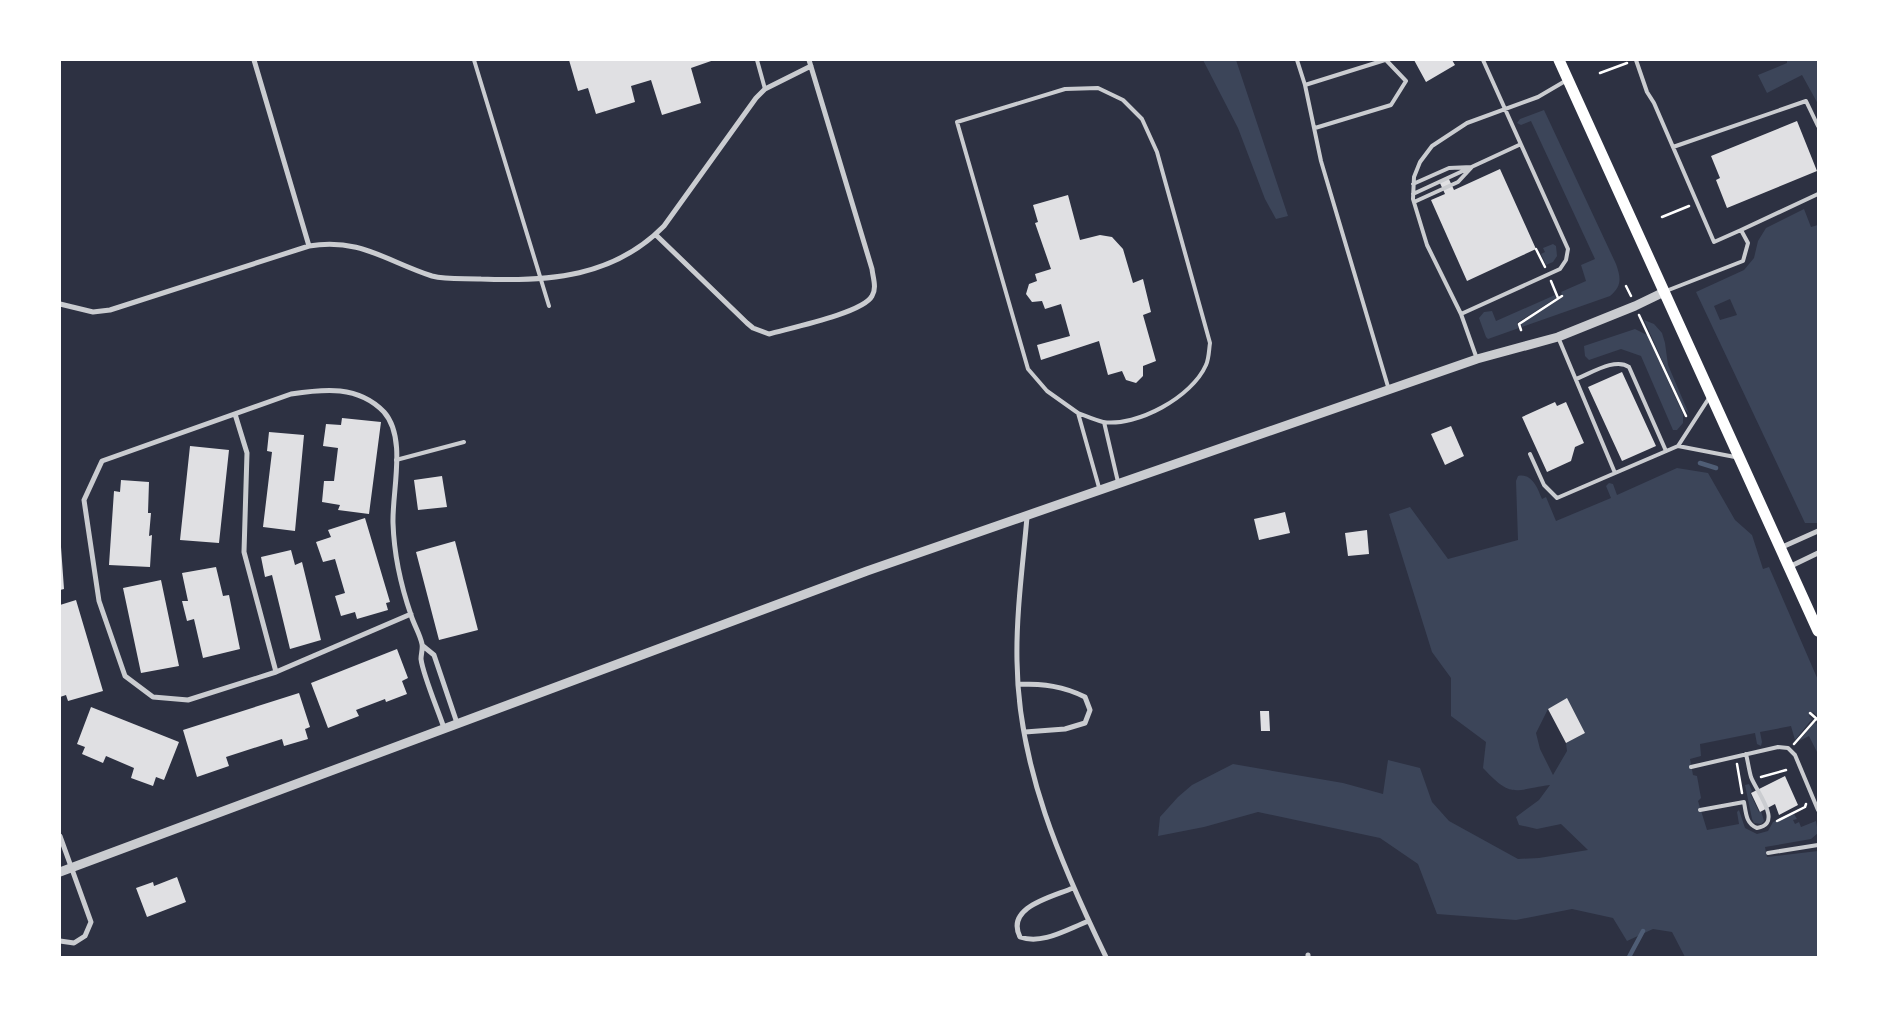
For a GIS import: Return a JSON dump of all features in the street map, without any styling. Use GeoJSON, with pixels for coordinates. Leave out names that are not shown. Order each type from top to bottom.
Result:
{"type":"FeatureCollection","features":[{"type":"Feature","properties":{"kind":"main road"},"geometry":{"type":"LineString","coordinates":[[1558,60],[1818,631]]}},
{"type":"Feature","properties":{"kind":"street"},"geometry":{"type":"LineString","coordinates":[[254,60],[309,246]]}},
{"type":"Feature","properties":{"kind":"street"},"geometry":{"type":"LineString","coordinates":[[60,304],[93,312],[110,310],[309,246],[324,243],[361,247],[431,276],[446,278],[556,279],[608,264],[646,245],[656,235],[765,89],[810,63],[872,269],[874,294],[870,300],[857,309],[769,334],[762,332],[747,323],[656,235]]}},
{"type":"Feature","properties":{"kind":"street"},"geometry":{"type":"LineString","coordinates":[[60,872],[858,575],[1477,359],[1558,337],[1635,306],[1664,292]]}},
{"type":"Feature","properties":{"kind":"street"},"geometry":{"type":"LineString","coordinates":[[411,614],[276,672],[188,700],[153,697],[126,676],[99,601],[84,500],[102,461],[291,394],[323,389],[343,390],[362,396],[383,412],[392,424],[397,440],[393,521],[394,550],[411,614],[423,646],[421,659],[444,728]]}},
{"type":"Feature","properties":{"kind":"street"},"geometry":{"type":"LineString","coordinates":[[235,414],[247,454],[244,552],[276,672]]}},
{"type":"Feature","properties":{"kind":"street"},"geometry":{"type":"LineString","coordinates":[[1027,517],[1017,662],[1031,769],[1062,865],[1106,957]]}},
{"type":"Feature","properties":{"kind":"street"},"geometry":{"type":"LineString","coordinates":[[1780,548],[1818,531]]}},
{"type":"Feature","properties":{"kind":"street"},"geometry":{"type":"LineString","coordinates":[[1789,567],[1818,553]]}},
{"type":"Feature","properties":{"kind":"street"},"geometry":{"type":"LineString","coordinates":[[423,646],[434,655],[457,723]]}},
{"type":"Feature","properties":{"kind":"street"},"geometry":{"type":"LineString","coordinates":[[431,688],[443,683]]}},
{"type":"Feature","properties":{"kind":"street"},"geometry":{"type":"LineString","coordinates":[[1019,684],[1050,684],[1069,689],[1085,697],[1090,710],[1085,723],[1065,729],[1025,732]]}},
{"type":"Feature","properties":{"kind":"street"},"geometry":{"type":"LineString","coordinates":[[60,836],[91,922],[85,936],[74,943],[60,941]]}},
{"type":"Feature","properties":{"kind":"street"},"geometry":{"type":"LineString","coordinates":[[1073,888],[1023,910],[1017,919],[1016,930],[1020,937],[1030,940],[1042,939],[1088,921]]}},
{"type":"Feature","properties":{"kind":"lane"},"geometry":{"type":"LineString","coordinates":[[474,60],[549,306]]}},
{"type":"Feature","properties":{"kind":"lane"},"geometry":{"type":"LineString","coordinates":[[757,60],[765,89]]}},
{"type":"Feature","properties":{"kind":"lane"},"geometry":{"type":"LineString","coordinates":[[1297,60],[1315,128],[1321,161],[1389,390]]}},
{"type":"Feature","properties":{"kind":"lane"},"geometry":{"type":"LineString","coordinates":[[1305,86],[1386,60],[1406,81],[1391,105],[1315,128]]}},
{"type":"Feature","properties":{"kind":"lane"},"geometry":{"type":"LineString","coordinates":[[1461,314],[1560,269],[1566,260],[1568,249],[1519,145],[1506,110],[1483,60]]}},
{"type":"Feature","properties":{"kind":"lane"},"geometry":{"type":"LineString","coordinates":[[1636,60],[1647,92],[1714,242],[1818,194]]}},
{"type":"Feature","properties":{"kind":"lane"},"geometry":{"type":"LineString","coordinates":[[1477,359],[1461,314],[1427,245],[1414,202],[1414,177],[1420,162],[1432,146],[1467,123],[1538,97],[1567,80]]}},
{"type":"Feature","properties":{"kind":"lane"},"geometry":{"type":"LineString","coordinates":[[1098,88],[1123,100],[1142,119],[1157,152],[1210,343],[1207,365],[1188,390],[1166,406],[1143,417],[1104,422],[1078,413],[1048,391],[1028,369],[957,122],[1065,89],[1098,88]]}},
{"type":"Feature","properties":{"kind":"lane"},"geometry":{"type":"LineString","coordinates":[[1673,147],[1806,101],[1818,126]]}},
{"type":"Feature","properties":{"kind":"lane"},"geometry":{"type":"LineString","coordinates":[[1413,194],[1519,145]]}},
{"type":"Feature","properties":{"kind":"lane"},"geometry":{"type":"LineString","coordinates":[[1414,184],[1449,168],[1472,167]]}},
{"type":"Feature","properties":{"kind":"lane"},"geometry":{"type":"LineString","coordinates":[[1414,202],[1458,182],[1472,167]]}},
{"type":"Feature","properties":{"kind":"lane"},"geometry":{"type":"LineString","coordinates":[[1664,292],[1743,261],[1748,243],[1741,230]]}},
{"type":"Feature","properties":{"kind":"lane"},"geometry":{"type":"LineString","coordinates":[[1558,337],[1615,473]]}},
{"type":"Feature","properties":{"kind":"lane"},"geometry":{"type":"LineString","coordinates":[[1576,380],[1613,364],[1624,364],[1629,367],[1666,451]]}},
{"type":"Feature","properties":{"kind":"lane"},"geometry":{"type":"LineString","coordinates":[[1530,454],[1544,486],[1557,498],[1678,446],[1711,396]]}},
{"type":"Feature","properties":{"kind":"lane"},"geometry":{"type":"LineString","coordinates":[[1078,413],[1100,491]]}},
{"type":"Feature","properties":{"kind":"lane"},"geometry":{"type":"LineString","coordinates":[[1104,422],[1119,484]]}},
{"type":"Feature","properties":{"kind":"lane"},"geometry":{"type":"LineString","coordinates":[[396,460],[464,442]]}},
{"type":"Feature","properties":{"kind":"lane"},"geometry":{"type":"LineString","coordinates":[[1678,446],[1738,457]]}},
{"type":"Feature","properties":{"kind":"lane"},"geometry":{"type":"LineString","coordinates":[[1691,767],[1778,747],[1791,750],[1795,755],[1818,810]]}},
{"type":"Feature","properties":{"kind":"lane"},"geometry":{"type":"LineString","coordinates":[[1700,810],[1744,802],[1751,825],[1760,828],[1769,821],[1769,814],[1752,780],[1746,754]]}},
{"type":"Feature","properties":{"kind":"lane"},"geometry":{"type":"LineString","coordinates":[[1768,853],[1818,844]]}},
{"type":"Feature","properties":{"kind":"path"},"geometry":{"type":"LineString","coordinates":[[1600,73],[1636,60]]}},
{"type":"Feature","properties":{"kind":"path"},"geometry":{"type":"LineString","coordinates":[[1662,217],[1697,202]]}},
{"type":"Feature","properties":{"kind":"path"},"geometry":{"type":"LineString","coordinates":[[1626,286],[1691,427]]}},
{"type":"Feature","properties":{"kind":"path"},"geometry":{"type":"LineString","coordinates":[[1521,330],[1519,324],[1562,296]]}},
{"type":"Feature","properties":{"kind":"path"},"geometry":{"type":"LineString","coordinates":[[1791,750],[1805,729],[1817,719],[1810,713]]}},
{"type":"Feature","properties":{"kind":"path"},"geometry":{"type":"LineString","coordinates":[[1736,757],[1744,802]]}},
{"type":"Feature","properties":{"kind":"path"},"geometry":{"type":"LineString","coordinates":[[1752,780],[1786,770]]}},
{"type":"Feature","properties":{"kind":"path"},"geometry":{"type":"LineString","coordinates":[[1769,821],[1779,820],[1805,807],[1806,802]]}},
{"type":"Feature","properties":{"kind":"shaded area"},"geometry":{"type":"Polygon","coordinates":[[[1203,60],[1236,60],[1288,216],[1276,219],[1265,199],[1238,128],[1203,60]]]}},
{"type":"Feature","properties":{"kind":"shaded area"},"geometry":{"type":"Polygon","coordinates":[[[1787,60],[1818,60],[1818,104],[1802,75],[1767,93],[1758,75],[1787,63],[1787,60]]]}},
{"type":"Feature","properties":{"kind":"shaded area"},"geometry":{"type":"Polygon","coordinates":[[[1544,110],[1616,264],[1619,282],[1617,289],[1610,296],[1522,327],[1521,324],[1563,297],[1561,292],[1586,281],[1581,265],[1595,259],[1531,121],[1521,125],[1517,123],[1520,119],[1544,110]]]}},
{"type":"Feature","properties":{"kind":"shaded area"},"geometry":{"type":"Polygon","coordinates":[[[1804,209],[1811,227],[1818,225],[1818,523],[1805,523],[1696,292],[1744,270],[1754,258],[1758,241],[1766,228],[1804,209]],[[1730,299],[1714,306],[1720,320],[1737,315],[1730,299]]]}},
{"type":"Feature","properties":{"kind":"shaded area"},"geometry":{"type":"Polygon","coordinates":[[[1553,244],[1556,246],[1557,256],[1553,262],[1546,265],[1541,254],[1545,252],[1543,248],[1553,244]]]}},
{"type":"Feature","properties":{"kind":"shaded area"},"geometry":{"type":"Polygon","coordinates":[[[1555,295],[1556,298],[1517,323],[1519,328],[1488,339],[1486,337],[1479,318],[1484,312],[1492,311],[1496,321],[1555,295]]]}},
{"type":"Feature","properties":{"kind":"shaded area"},"geometry":{"type":"Polygon","coordinates":[[[1644,320],[1654,324],[1662,333],[1668,365],[1689,414],[1683,407],[1644,320]]]}},
{"type":"Feature","properties":{"kind":"shaded area"},"geometry":{"type":"Polygon","coordinates":[[[1635,329],[1647,335],[1683,414],[1683,423],[1677,430],[1673,430],[1641,356],[1621,349],[1589,360],[1585,356],[1584,346],[1635,329]]]}},
{"type":"Feature","properties":{"kind":"shaded area"},"geometry":{"type":"Polygon","coordinates":[[[1677,468],[1708,473],[1735,520],[1752,535],[1763,569],[1769,567],[1818,680],[1818,717],[1813,712],[1809,716],[1812,719],[1795,740],[1791,726],[1760,732],[1761,746],[1757,744],[1755,733],[1700,744],[1701,756],[1690,759],[1693,775],[1697,776],[1701,798],[1698,801],[1707,830],[1739,824],[1737,812],[1739,810],[1745,828],[1757,834],[1768,831],[1773,822],[1794,814],[1797,819],[1793,820],[1795,824],[1799,822],[1801,827],[1816,821],[1818,833],[1811,839],[1765,847],[1767,857],[1818,851],[1818,957],[1685,957],[1672,932],[1653,929],[1627,941],[1613,918],[1572,909],[1516,920],[1437,914],[1418,864],[1380,838],[1258,812],[1204,827],[1158,836],[1160,817],[1178,797],[1192,785],[1233,764],[1343,783],[1383,794],[1388,760],[1420,768],[1432,802],[1449,821],[1518,859],[1539,858],[1588,850],[1561,824],[1537,829],[1519,825],[1516,817],[1539,800],[1550,785],[1514,790],[1500,784],[1483,768],[1486,742],[1451,716],[1451,678],[1432,652],[1389,514],[1410,507],[1448,559],[1518,540],[1516,481],[1518,476],[1530,479],[1542,499],[1546,497],[1556,521],[1611,498],[1606,486],[1609,483],[1613,484],[1617,495],[1677,468]],[[1567,699],[1548,709],[1536,733],[1540,749],[1553,775],[1567,751],[1566,743],[1585,733],[1567,699]]]}},
{"type":"Feature","properties":{"kind":"shaded area"},"geometry":{"type":"Polygon","coordinates":[[[1815,722],[1818,725],[1818,754],[1809,736],[1799,741],[1815,722]]]}},
{"type":"Feature","properties":{"kind":"shaded area"},"geometry":{"type":"Polygon","coordinates":[[[1749,784],[1752,791],[1750,793],[1759,812],[1761,811],[1764,821],[1761,824],[1754,823],[1752,819],[1745,785],[1749,784]]]}},
{"type":"Feature","properties":{"kind":"building"},"geometry":{"type":"Polygon","coordinates":[[[569,60],[714,60],[691,68],[701,103],[662,115],[651,80],[631,86],[635,102],[596,114],[588,88],[578,91],[569,60]]]}},
{"type":"Feature","properties":{"kind":"building"},"geometry":{"type":"Polygon","coordinates":[[[1414,60],[1452,60],[1455,65],[1426,82],[1414,60]]]}},
{"type":"Feature","properties":{"kind":"building"},"geometry":{"type":"Polygon","coordinates":[[[1797,121],[1817,171],[1727,208],[1716,180],[1720,178],[1711,156],[1797,121]]]}},
{"type":"Feature","properties":{"kind":"building"},"geometry":{"type":"Polygon","coordinates":[[[1500,169],[1536,249],[1467,281],[1431,200],[1445,194],[1439,181],[1448,177],[1454,190],[1500,169]]]}},
{"type":"Feature","properties":{"kind":"building"},"geometry":{"type":"Polygon","coordinates":[[[1068,195],[1080,240],[1100,235],[1112,237],[1123,249],[1133,283],[1143,279],[1151,312],[1143,315],[1156,361],[1143,366],[1143,376],[1136,383],[1126,380],[1122,371],[1108,375],[1099,341],[1041,360],[1037,345],[1070,336],[1061,304],[1045,309],[1042,301],[1032,302],[1026,294],[1029,284],[1037,281],[1035,274],[1051,269],[1035,223],[1038,222],[1033,205],[1068,195]]]}},
{"type":"Feature","properties":{"kind":"building"},"geometry":{"type":"Polygon","coordinates":[[[1622,372],[1656,446],[1622,461],[1588,387],[1622,372]]]}},
{"type":"Feature","properties":{"kind":"building"},"geometry":{"type":"Polygon","coordinates":[[[1555,402],[1557,406],[1566,402],[1584,443],[1575,447],[1571,461],[1547,472],[1522,417],[1555,402]]]}},
{"type":"Feature","properties":{"kind":"building"},"geometry":{"type":"Polygon","coordinates":[[[342,418],[381,422],[369,514],[338,510],[340,505],[322,502],[324,481],[334,481],[338,448],[323,446],[326,424],[341,425],[342,418]]]}},
{"type":"Feature","properties":{"kind":"building"},"geometry":{"type":"Polygon","coordinates":[[[1451,426],[1464,456],[1445,465],[1431,434],[1451,426]]]}},
{"type":"Feature","properties":{"kind":"building"},"geometry":{"type":"Polygon","coordinates":[[[269,432],[304,435],[295,531],[263,527],[272,452],[267,451],[269,432]]]}},
{"type":"Feature","properties":{"kind":"building"},"geometry":{"type":"Polygon","coordinates":[[[190,446],[229,450],[219,543],[180,540],[190,446]]]}},
{"type":"Feature","properties":{"kind":"building"},"geometry":{"type":"Polygon","coordinates":[[[442,476],[447,507],[418,510],[414,480],[442,476]]]}},
{"type":"Feature","properties":{"kind":"building"},"geometry":{"type":"Polygon","coordinates":[[[121,480],[149,482],[148,513],[151,513],[149,536],[152,535],[150,567],[109,565],[114,491],[120,492],[121,480]]]}},
{"type":"Feature","properties":{"kind":"building"},"geometry":{"type":"Polygon","coordinates":[[[1285,512],[1290,533],[1259,540],[1254,519],[1285,512]]]}},
{"type":"Feature","properties":{"kind":"building"},"geometry":{"type":"Polygon","coordinates":[[[365,518],[390,602],[386,603],[388,610],[357,619],[355,612],[341,616],[335,596],[345,593],[335,559],[323,562],[316,542],[331,537],[328,530],[365,518]]]}},
{"type":"Feature","properties":{"kind":"building"},"geometry":{"type":"Polygon","coordinates":[[[1367,530],[1369,554],[1348,556],[1345,533],[1367,530]]]}},
{"type":"Feature","properties":{"kind":"building"},"geometry":{"type":"Polygon","coordinates":[[[60,533],[64,589],[60,590],[60,533]]]}},
{"type":"Feature","properties":{"kind":"building"},"geometry":{"type":"Polygon","coordinates":[[[455,541],[478,630],[439,640],[416,552],[455,541]]]}},
{"type":"Feature","properties":{"kind":"building"},"geometry":{"type":"Polygon","coordinates":[[[291,550],[295,565],[302,562],[321,640],[290,649],[272,575],[265,577],[261,557],[291,550]]]}},
{"type":"Feature","properties":{"kind":"building"},"geometry":{"type":"Polygon","coordinates":[[[216,567],[223,596],[229,595],[240,649],[203,658],[194,619],[187,621],[182,601],[188,601],[182,573],[216,567]]]}},
{"type":"Feature","properties":{"kind":"building"},"geometry":{"type":"Polygon","coordinates":[[[161,580],[179,666],[141,673],[123,588],[161,580]]]}},
{"type":"Feature","properties":{"kind":"building"},"geometry":{"type":"Polygon","coordinates":[[[76,600],[103,691],[68,701],[66,695],[60,697],[60,605],[76,600]]]}},
{"type":"Feature","properties":{"kind":"building"},"geometry":{"type":"Polygon","coordinates":[[[397,649],[408,678],[402,681],[407,694],[386,702],[385,699],[356,710],[359,716],[328,728],[311,683],[397,649]]]}},
{"type":"Feature","properties":{"kind":"building"},"geometry":{"type":"Polygon","coordinates":[[[299,693],[310,727],[305,729],[308,739],[284,746],[282,739],[226,757],[229,766],[197,777],[183,730],[299,693]]]}},
{"type":"Feature","properties":{"kind":"building"},"geometry":{"type":"Polygon","coordinates":[[[1567,698],[1585,733],[1566,743],[1548,709],[1567,698]]]}},
{"type":"Feature","properties":{"kind":"building"},"geometry":{"type":"Polygon","coordinates":[[[91,707],[179,742],[164,780],[156,777],[153,786],[131,778],[134,768],[106,756],[103,763],[82,754],[85,747],[77,744],[91,707]]]}},
{"type":"Feature","properties":{"kind":"building"},"geometry":{"type":"Polygon","coordinates":[[[1260,711],[1269,711],[1270,731],[1261,731],[1260,711]]]}},
{"type":"Feature","properties":{"kind":"building"},"geometry":{"type":"Polygon","coordinates":[[[1785,776],[1798,805],[1779,815],[1775,804],[1760,812],[1751,793],[1785,776]]]}},
{"type":"Feature","properties":{"kind":"building"},"geometry":{"type":"Polygon","coordinates":[[[177,877],[186,902],[147,917],[136,888],[153,882],[154,886],[177,877]]]}},
{"type":"Feature","properties":{"kind":"waterway"},"geometry":{"type":"LineString","coordinates":[[1700,463],[1716,468]]}},
{"type":"Feature","properties":{"kind":"waterway"},"geometry":{"type":"LineString","coordinates":[[1629,957],[1643,931]]}}]}
